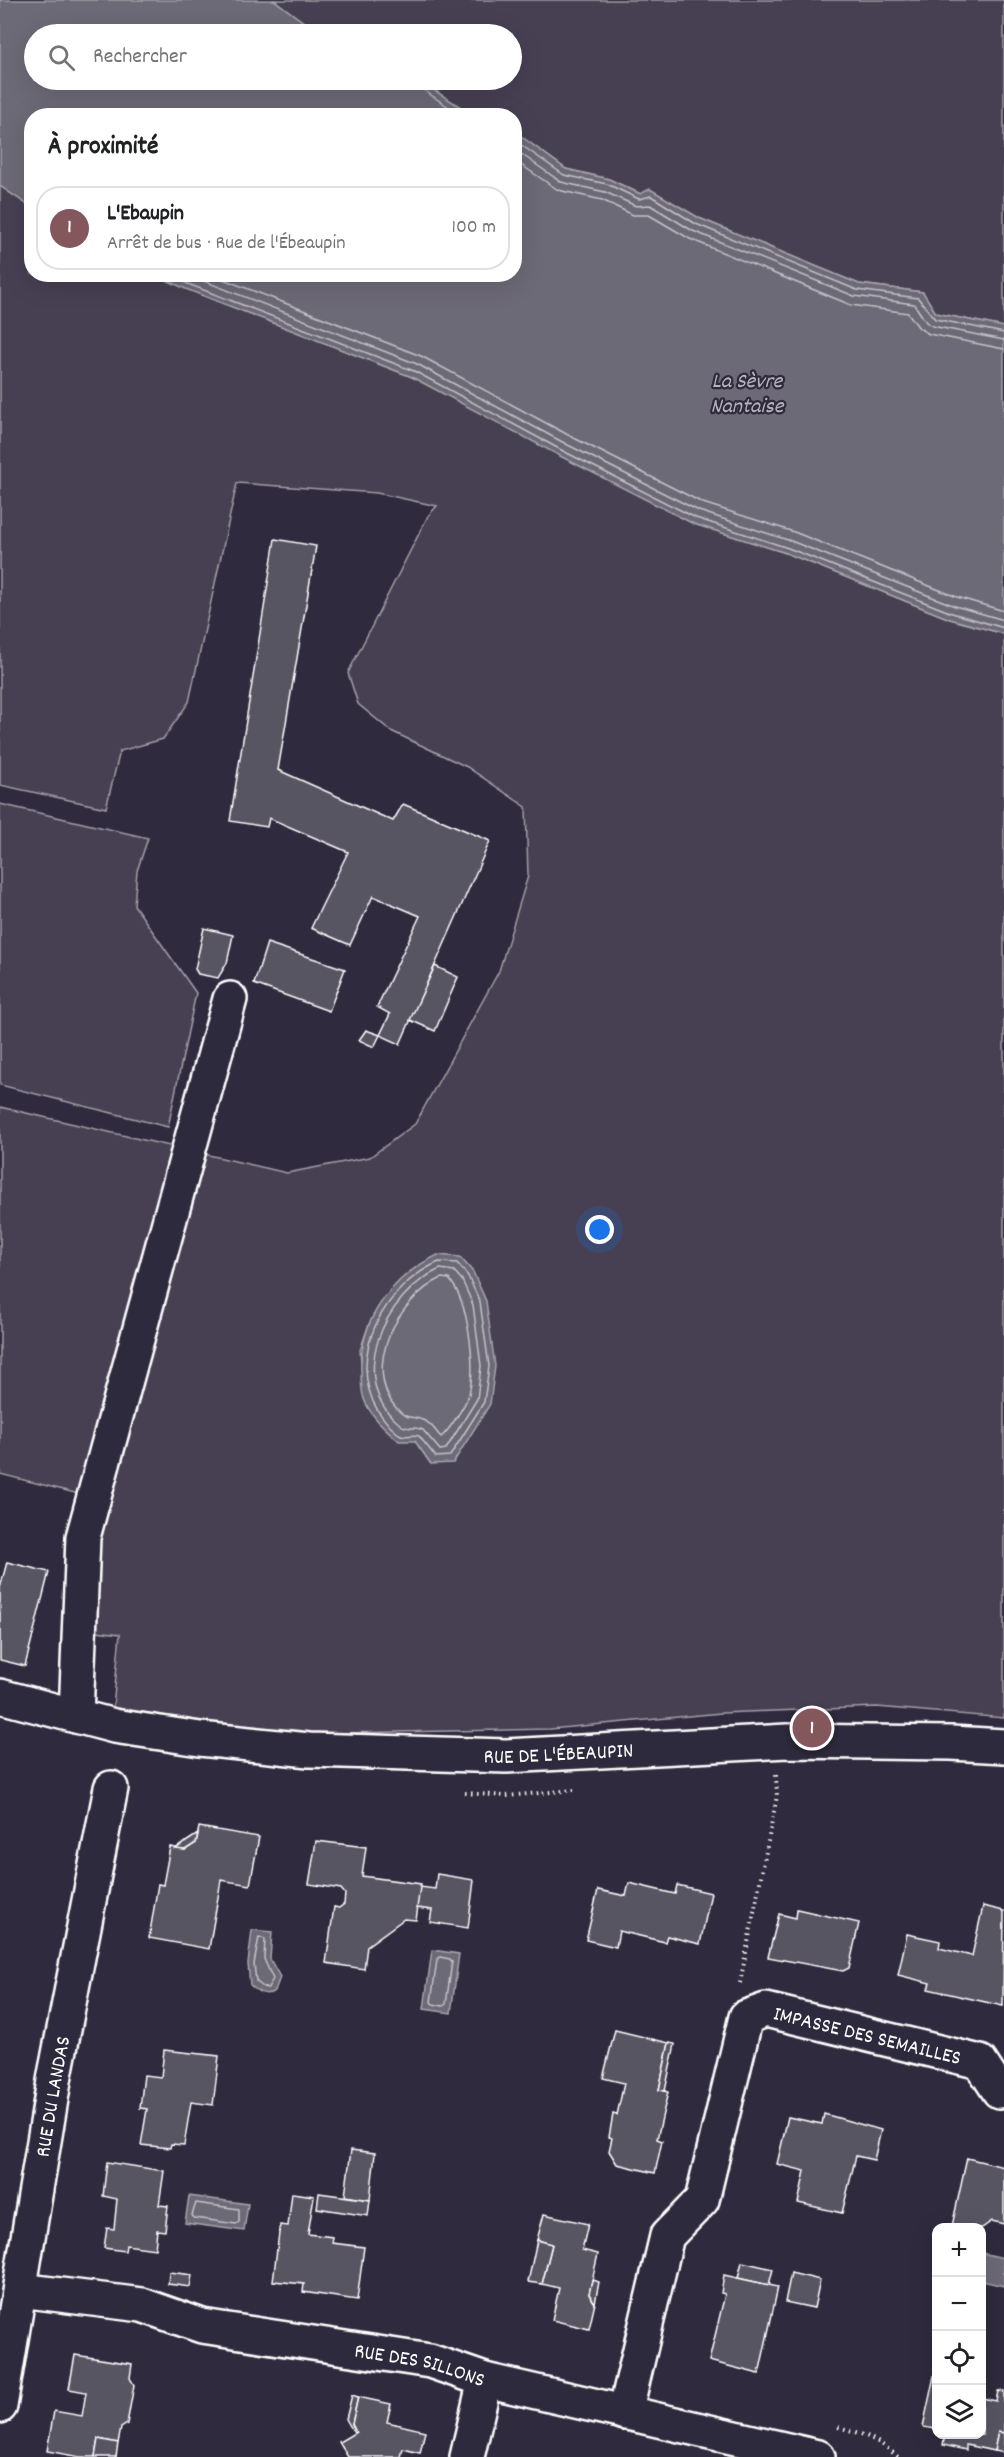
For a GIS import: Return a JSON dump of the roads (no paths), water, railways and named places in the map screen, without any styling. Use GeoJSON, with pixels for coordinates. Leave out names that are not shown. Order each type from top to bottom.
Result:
{"type":"FeatureCollection","features":[{"type":"Feature","properties":{"kind":"street"},"geometry":{"type":"LineString","coordinates":[[76,1716],[83,1537],[231,999]]}},
{"type":"Feature","properties":{"kind":"street","name":"RUE DE L'ÉBEAUPIN"},"geometry":{"type":"LineString","coordinates":[[0,1696],[114,1726],[200,1739],[309,1750],[506,1756],[775,1741],[951,1743],[1004,1746]]}},
{"type":"Feature","properties":{"kind":"street","name":"RUE DU LANDAS"},"geometry":{"type":"LineString","coordinates":[[0,2406],[55,2075],[111,1788]]}},
{"type":"Feature","properties":{"kind":"street","name":"IMPASSE DES SEMAILLES"},"geometry":{"type":"LineString","coordinates":[[625,2412],[667,2236],[702,2200],[746,2017],[766,2010],[980,2062],[999,2091]]}},
{"type":"Feature","properties":{"kind":"street","name":"RUE DES SILLONS"},"geometry":{"type":"LineString","coordinates":[[20,2290],[142,2305],[202,2326],[430,2361],[484,2380],[818,2457]]}},
{"type":"Feature","properties":{"kind":"street"},"geometry":{"type":"LineString","coordinates":[[467,2457],[484,2380]]}},
{"type":"Feature","properties":{"kind":"water"},"geometry":{"type":"Polygon","coordinates":[[[0,0],[274,0],[306,24],[24,24],[24,90],[434,90],[462,108],[24,108],[24,202],[0,186],[0,0]]]}},
{"type":"Feature","properties":{"kind":"water","name":"La Sèvre Nantaise"},"geometry":{"type":"Polygon","coordinates":[[[522,137],[566,169],[609,179],[640,194],[650,189],[699,218],[859,284],[923,292],[936,313],[1004,327],[1004,634],[950,619],[786,553],[694,524],[412,377],[171,282],[522,282],[522,137]]]}},
{"type":"Feature","properties":{"kind":"water"},"geometry":{"type":"Polygon","coordinates":[[[438,1255],[460,1257],[473,1272],[486,1301],[495,1366],[490,1404],[453,1463],[431,1464],[415,1441],[399,1441],[374,1417],[363,1396],[361,1371],[362,1352],[372,1317],[393,1287],[421,1264],[438,1255]]]}},
{"type":"Feature","properties":{"kind":"water"},"geometry":{"type":"Polygon","coordinates":[[[252,1930],[272,1932],[270,1959],[280,1977],[275,1991],[268,1994],[250,1985],[248,1964],[252,1930]]]}},
{"type":"Feature","properties":{"kind":"water"},"geometry":{"type":"Polygon","coordinates":[[[432,1950],[459,1954],[451,2013],[424,2009],[432,1950]]]}},
{"type":"Feature","properties":{"kind":"water"},"geometry":{"type":"Polygon","coordinates":[[[189,2196],[248,2204],[244,2231],[185,2223],[189,2196]]]}},
{"type":"Feature","properties":{"kind":"water"},"geometry":{"type":"Polygon","coordinates":[[[986,2254],[1004,2258],[1004,2286],[986,2282],[986,2254]]]}},
{"type":"Feature","properties":{"kind":"place","name":"L'Ebaupin"},"geometry":{"type":"Point","coordinates":[812,1728]}}]}
